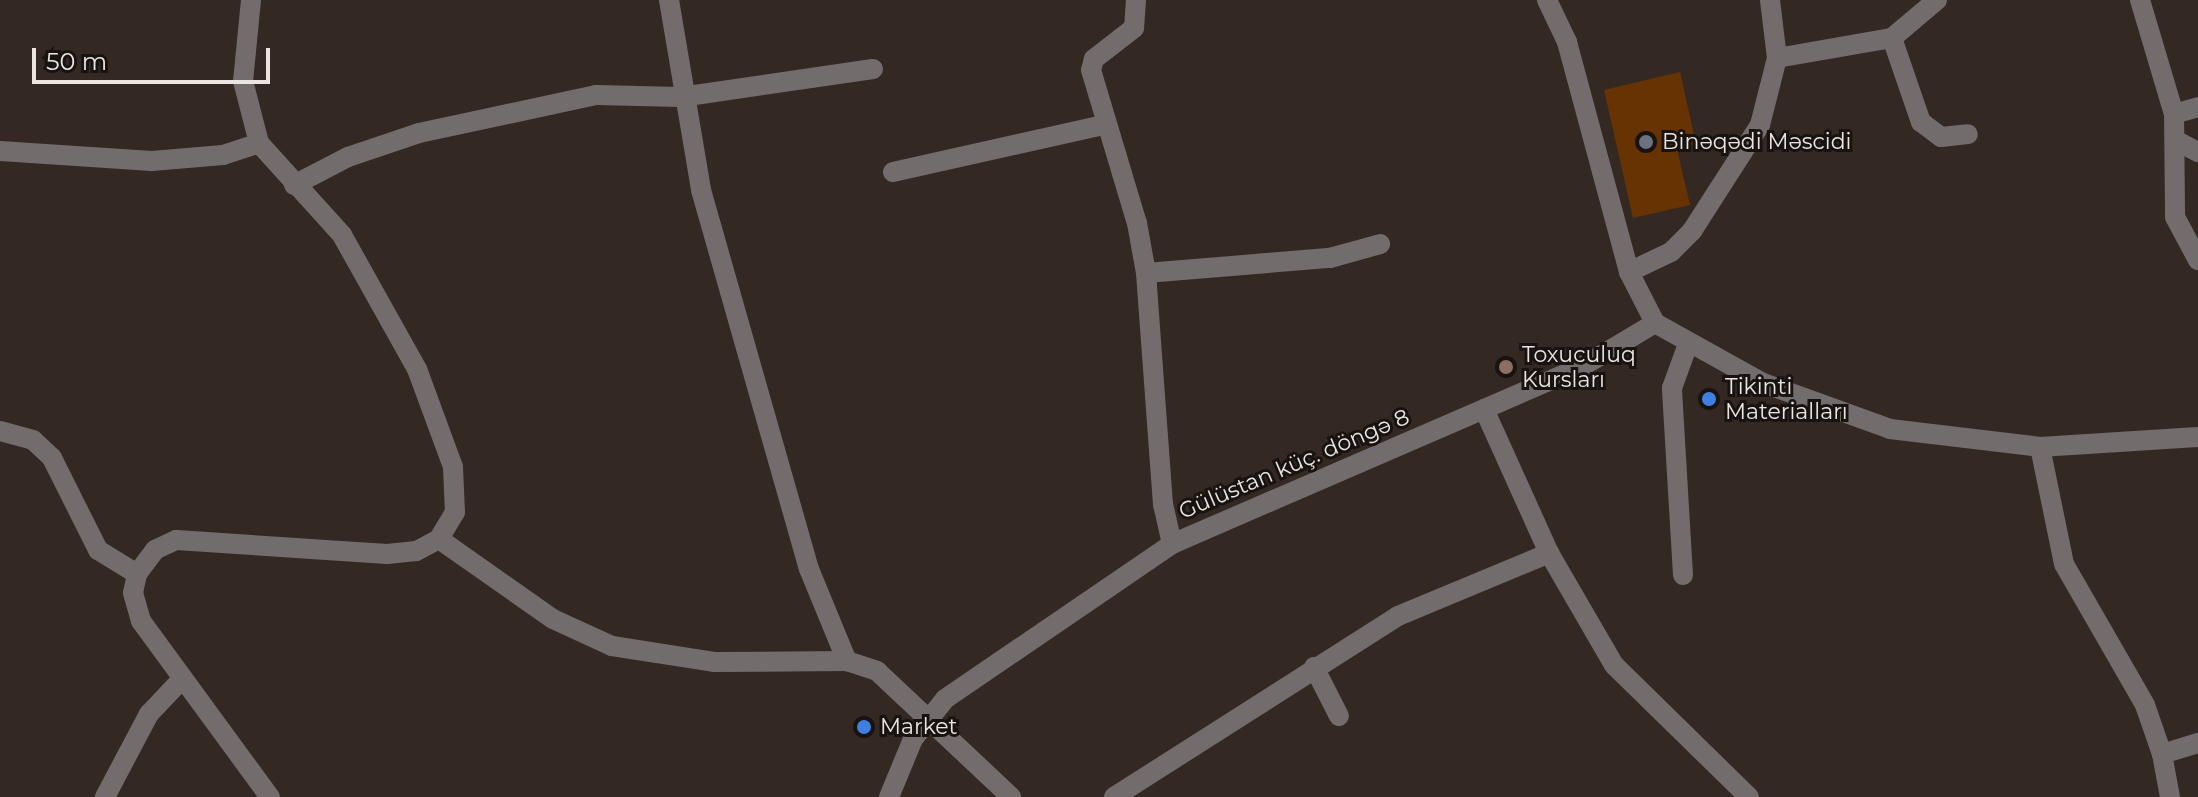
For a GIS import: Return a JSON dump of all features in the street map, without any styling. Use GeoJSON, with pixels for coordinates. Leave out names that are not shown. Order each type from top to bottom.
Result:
{"type":"FeatureCollection","features":[{"type":"Feature","properties":{"kind":"street"},"geometry":{"type":"LineString","coordinates":[[251,0],[243,81],[259,143],[294,185],[322,211],[362,265],[417,369],[443,432],[453,467],[455,512],[439,539],[416,551],[387,554],[176,540],[155,550],[137,574],[133,593],[141,621],[270,797]]}},
{"type":"Feature","properties":{"kind":"street"},"geometry":{"type":"LineString","coordinates":[[669,0],[681,97],[701,190],[809,569],[847,661]]}},
{"type":"Feature","properties":{"kind":"street"},"geometry":{"type":"LineString","coordinates":[[1136,0],[1134,28],[1094,59],[1091,70],[1146,273],[1163,504],[1172,544]]}},
{"type":"Feature","properties":{"kind":"street"},"geometry":{"type":"LineString","coordinates":[[1547,0],[1567,42],[1629,272],[1655,323],[1688,344],[1816,405],[1890,429],[2040,447],[2198,437]]}},
{"type":"Feature","properties":{"kind":"street"},"geometry":{"type":"LineString","coordinates":[[1629,272],[1671,252],[1730,179],[1760,125],[1777,58],[1770,0]]}},
{"type":"Feature","properties":{"kind":"street"},"geometry":{"type":"LineString","coordinates":[[1777,58],[1892,38],[1937,0]]}},
{"type":"Feature","properties":{"kind":"street"},"geometry":{"type":"LineString","coordinates":[[2140,0],[2174,114],[2177,141],[2171,190],[2175,217],[2198,260]]}},
{"type":"Feature","properties":{"kind":"street"},"geometry":{"type":"LineString","coordinates":[[1892,38],[1921,122],[1941,137],[1968,134]]}},
{"type":"Feature","properties":{"kind":"street"},"geometry":{"type":"LineString","coordinates":[[294,185],[348,157],[419,133],[596,95],[681,97],[873,69]]}},
{"type":"Feature","properties":{"kind":"street"},"geometry":{"type":"LineString","coordinates":[[2174,114],[2198,107]]}},
{"type":"Feature","properties":{"kind":"street"},"geometry":{"type":"LineString","coordinates":[[893,172],[1107,124]]}},
{"type":"Feature","properties":{"kind":"street"},"geometry":{"type":"LineString","coordinates":[[2177,141],[2198,152]]}},
{"type":"Feature","properties":{"kind":"street"},"geometry":{"type":"LineString","coordinates":[[0,151],[152,161],[223,155],[259,143]]}},
{"type":"Feature","properties":{"kind":"street"},"geometry":{"type":"LineString","coordinates":[[1146,273],[1330,258],[1380,244]]}},
{"type":"Feature","properties":{"kind":"street","name":"Gülüstan küç. döngə 8"},"geometry":{"type":"LineString","coordinates":[[889,797],[928,717],[967,682],[1172,544],[1583,366],[1655,323]]}},
{"type":"Feature","properties":{"kind":"street"},"geometry":{"type":"LineString","coordinates":[[1683,575],[1672,388],[1688,344]]}},
{"type":"Feature","properties":{"kind":"street"},"geometry":{"type":"LineString","coordinates":[[1484,409],[1549,553],[1614,665],[1749,797]]}},
{"type":"Feature","properties":{"kind":"street"},"geometry":{"type":"LineString","coordinates":[[0,431],[33,440],[52,458],[98,550],[137,574]]}},
{"type":"Feature","properties":{"kind":"street"},"geometry":{"type":"LineString","coordinates":[[2040,447],[2064,564],[2145,705],[2162,754],[2170,797]]}},
{"type":"Feature","properties":{"kind":"street"},"geometry":{"type":"LineString","coordinates":[[439,539],[553,619],[612,646],[714,662],[847,661],[877,671],[1011,797]]}},
{"type":"Feature","properties":{"kind":"street"},"geometry":{"type":"LineString","coordinates":[[1114,797],[1314,667],[1448,592],[1549,553]]}},
{"type":"Feature","properties":{"kind":"street"},"geometry":{"type":"LineString","coordinates":[[1314,667],[1339,716]]}},
{"type":"Feature","properties":{"kind":"street"},"geometry":{"type":"LineString","coordinates":[[105,797],[149,714],[182,679]]}},
{"type":"Feature","properties":{"kind":"street"},"geometry":{"type":"LineString","coordinates":[[2162,754],[2198,743]]}},
{"type":"Feature","properties":{"kind":"building"},"geometry":{"type":"Polygon","coordinates":[[[1680,72],[1696,144],[1677,149],[1690,205],[1633,218],[1604,90],[1680,72]]]}},
{"type":"Feature","properties":{"kind":"place","name":"Binəqədi Məscidi"},"geometry":{"type":"Point","coordinates":[1646,142]}},
{"type":"Feature","properties":{"kind":"place","name":"Toxuculuq Kursları"},"geometry":{"type":"Point","coordinates":[1506,367]}},
{"type":"Feature","properties":{"kind":"place","name":"Tikinti Materialları"},"geometry":{"type":"Point","coordinates":[1709,399]}},
{"type":"Feature","properties":{"kind":"place","name":"Market"},"geometry":{"type":"Point","coordinates":[864,727]}}]}
